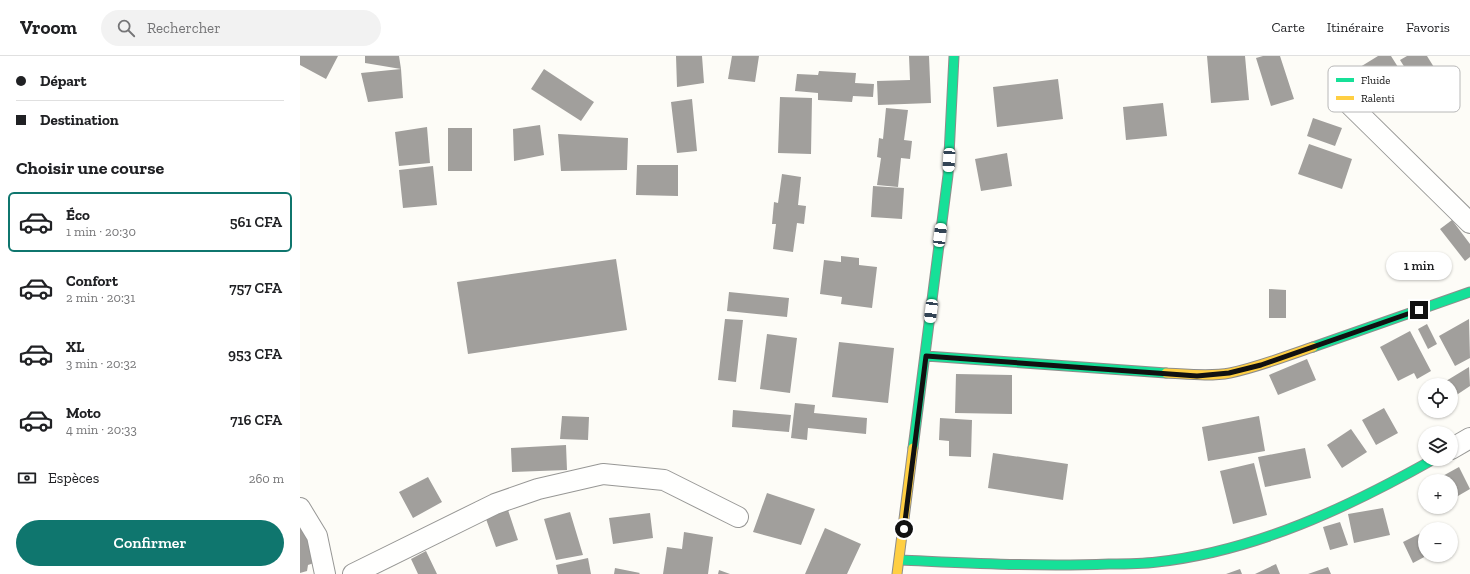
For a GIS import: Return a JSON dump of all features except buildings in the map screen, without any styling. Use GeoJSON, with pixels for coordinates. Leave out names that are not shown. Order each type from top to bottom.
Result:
{"type":"FeatureCollection","features":[{"type":"Feature","properties":{"kind":"street"},"geometry":{"type":"LineString","coordinates":[[897,574],[900,560],[948,175],[954,56]]}},
{"type":"Feature","properties":{"kind":"street"},"geometry":{"type":"LineString","coordinates":[[1357,112],[1470,223]]}},
{"type":"Feature","properties":{"kind":"street"},"geometry":{"type":"LineString","coordinates":[[926,356],[1197,376],[1229,373],[1261,365],[1470,292]]}},
{"type":"Feature","properties":{"kind":"street"},"geometry":{"type":"LineString","coordinates":[[1458,445],[1470,438]]}},
{"type":"Feature","properties":{"kind":"street"},"geometry":{"type":"LineString","coordinates":[[900,560],[1067,566],[1164,561],[1260,540],[1337,510],[1399,480],[1422,466]]}},
{"type":"Feature","properties":{"kind":"street"},"geometry":{"type":"LineString","coordinates":[[353,574],[495,504],[538,489],[603,474],[664,480],[738,517]]}},
{"type":"Feature","properties":{"kind":"street"},"geometry":{"type":"LineString","coordinates":[[300,508],[317,536],[326,574]]}},
{"type":"Feature","properties":{"kind":"traffic: fast"},"geometry":{"type":"LineString","coordinates":[[913,448],[948,175],[954,56]]}},
{"type":"Feature","properties":{"kind":"traffic: fast"},"geometry":{"type":"LineString","coordinates":[[1313,347],[1470,292]]}},
{"type":"Feature","properties":{"kind":"traffic: fast"},"geometry":{"type":"LineString","coordinates":[[926,356],[1166,373]]}},
{"type":"Feature","properties":{"kind":"traffic: fast"},"geometry":{"type":"LineString","coordinates":[[900,560],[1083,565],[1145,563],[1194,556],[1230,548],[1301,524],[1369,494],[1422,466]]}},
{"type":"Feature","properties":{"kind":"traffic: slow"},"geometry":{"type":"LineString","coordinates":[[1166,373],[1206,375],[1230,373],[1262,365],[1313,347]]}},
{"type":"Feature","properties":{"kind":"traffic: slow"},"geometry":{"type":"LineString","coordinates":[[897,574],[913,448]]}},
{"type":"Feature","properties":{"kind":"route"},"geometry":{"type":"LineString","coordinates":[[904,529],[926,356],[1197,376],[1229,373],[1261,365],[1419,310]]}}]}
